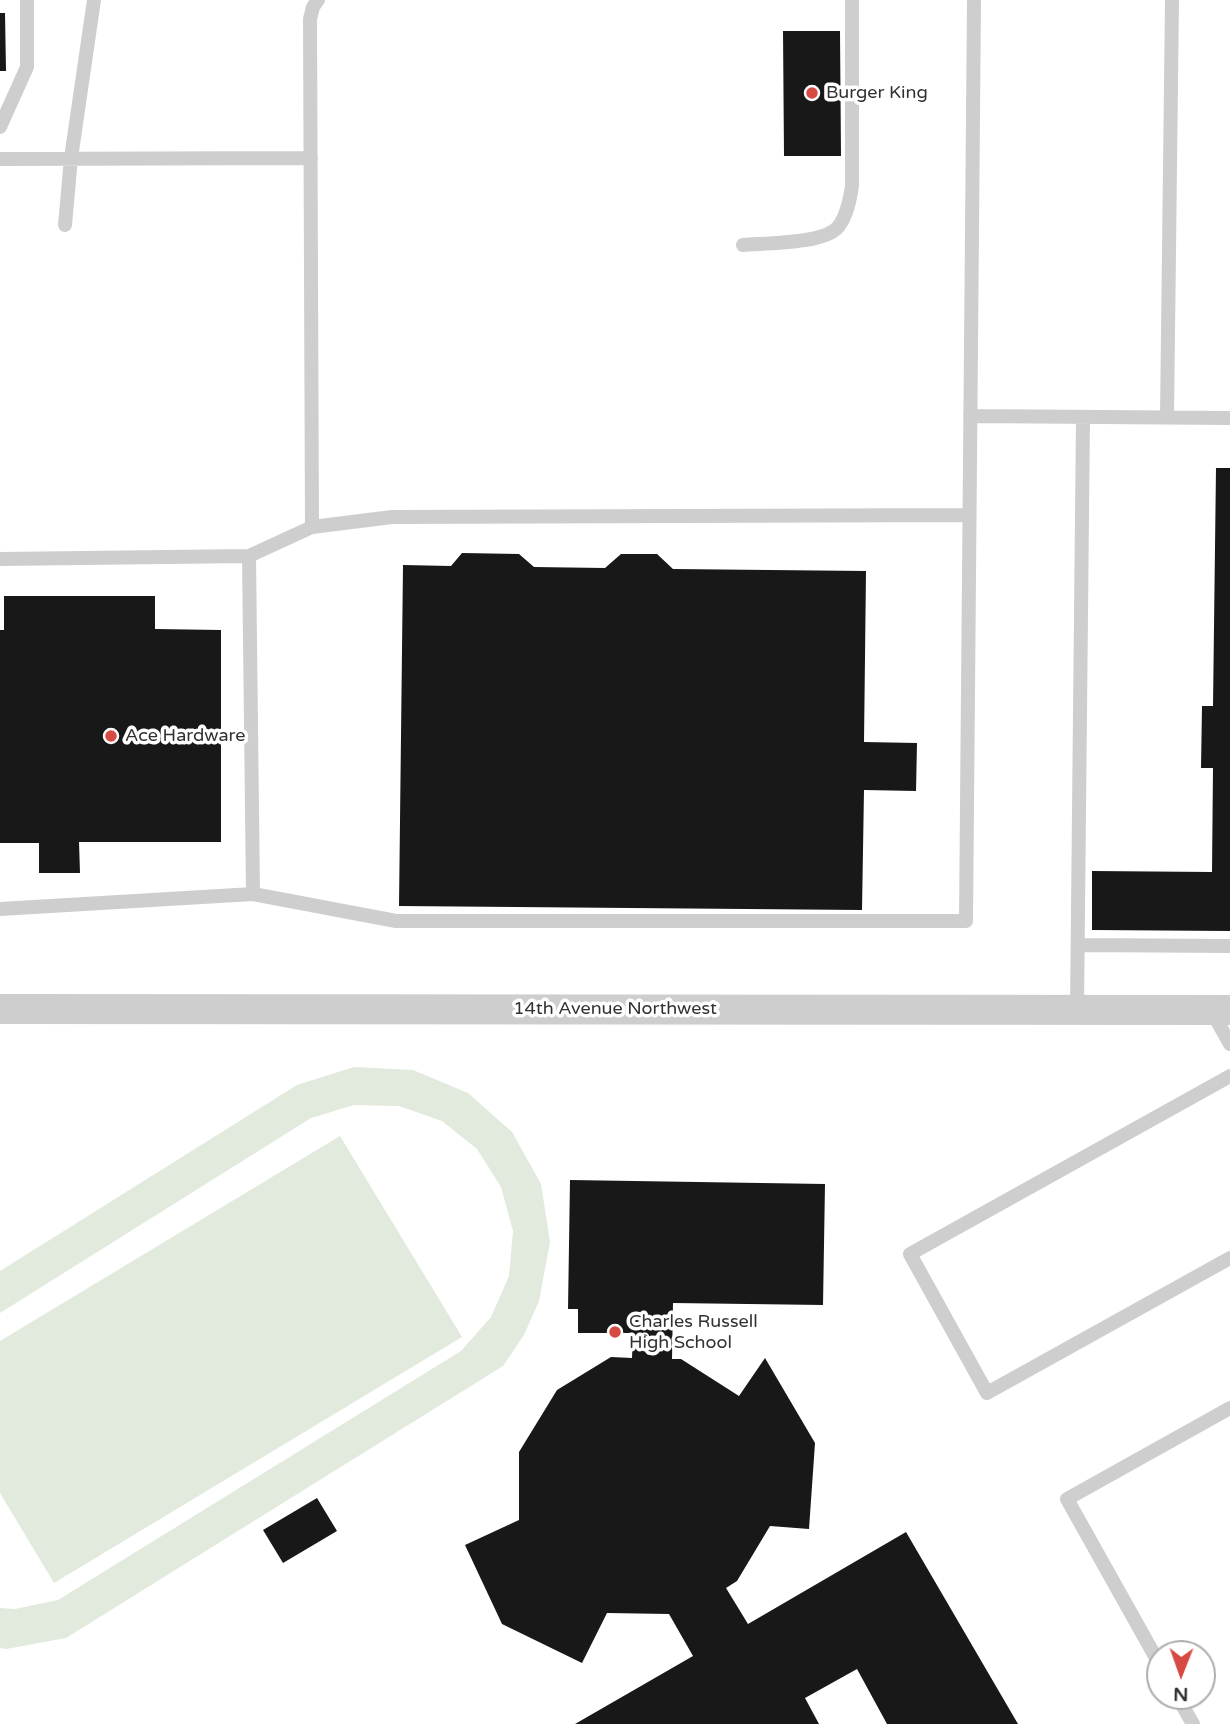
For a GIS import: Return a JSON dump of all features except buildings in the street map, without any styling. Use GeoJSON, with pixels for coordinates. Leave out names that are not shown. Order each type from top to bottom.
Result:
{"type":"FeatureCollection","features":[{"type":"Feature","properties":{"kind":"street","name":"14th Avenue Northwest"},"geometry":{"type":"LineString","coordinates":[[0,1009],[1221,1010]]}},
{"type":"Feature","properties":{"kind":"lane"},"geometry":{"type":"LineString","coordinates":[[0,127],[27,67],[27,0]]}},
{"type":"Feature","properties":{"kind":"lane"},"geometry":{"type":"LineString","coordinates":[[65,225],[71,158],[94,0]]}},
{"type":"Feature","properties":{"kind":"lane"},"geometry":{"type":"LineString","coordinates":[[313,527],[310,19],[318,0]]}},
{"type":"Feature","properties":{"kind":"lane"},"geometry":{"type":"LineString","coordinates":[[743,244],[815,240],[838,228],[848,206],[852,186],[852,0]]}},
{"type":"Feature","properties":{"kind":"lane"},"geometry":{"type":"LineString","coordinates":[[0,909],[253,894],[396,921],[966,921],[974,0]]}},
{"type":"Feature","properties":{"kind":"lane"},"geometry":{"type":"LineString","coordinates":[[1167,417],[1172,0]]}},
{"type":"Feature","properties":{"kind":"lane"},"geometry":{"type":"LineString","coordinates":[[0,159],[311,158]]}},
{"type":"Feature","properties":{"kind":"lane"},"geometry":{"type":"LineString","coordinates":[[971,416],[1230,418]]}},
{"type":"Feature","properties":{"kind":"lane"},"geometry":{"type":"LineString","coordinates":[[1077,1009],[1083,417]]}},
{"type":"Feature","properties":{"kind":"lane"},"geometry":{"type":"LineString","coordinates":[[0,559],[248,556],[313,527],[392,517],[969,515]]}},
{"type":"Feature","properties":{"kind":"lane"},"geometry":{"type":"LineString","coordinates":[[248,556],[253,894]]}},
{"type":"Feature","properties":{"kind":"lane"},"geometry":{"type":"LineString","coordinates":[[1078,945],[1230,946]]}},
{"type":"Feature","properties":{"kind":"lane"},"geometry":{"type":"LineString","coordinates":[[1221,1010],[1230,1044]]}},
{"type":"Feature","properties":{"kind":"lane"},"geometry":{"type":"LineString","coordinates":[[1230,1076],[910,1254],[987,1393],[1230,1258]]}},
{"type":"Feature","properties":{"kind":"lane"},"geometry":{"type":"LineString","coordinates":[[1146,1640],[1067,1499],[1230,1408]]}},
{"type":"Feature","properties":{"kind":"shaded area"},"geometry":{"type":"Polygon","coordinates":[[[354,1067],[413,1070],[468,1093],[512,1132],[541,1184],[550,1242],[539,1301],[524,1335],[503,1366],[66,1638],[0,1648],[0,1608],[15,1609],[58,1600],[461,1351],[491,1317],[509,1276],[513,1231],[501,1187],[477,1149],[442,1121],[399,1106],[354,1105],[311,1118],[0,1313],[0,1271],[297,1085],[354,1067]]]}},
{"type":"Feature","properties":{"kind":"shaded area"},"geometry":{"type":"Polygon","coordinates":[[[340,1136],[462,1337],[54,1583],[0,1493],[0,1341],[340,1136]]]}},
{"type":"Feature","properties":{"kind":"place","name":"Burger King"},"geometry":{"type":"Point","coordinates":[812,93]}},
{"type":"Feature","properties":{"kind":"place","name":"Ace Hardware"},"geometry":{"type":"Point","coordinates":[111,736]}},
{"type":"Feature","properties":{"kind":"place","name":"Charles Russell High School"},"geometry":{"type":"Point","coordinates":[615,1332]}}]}
